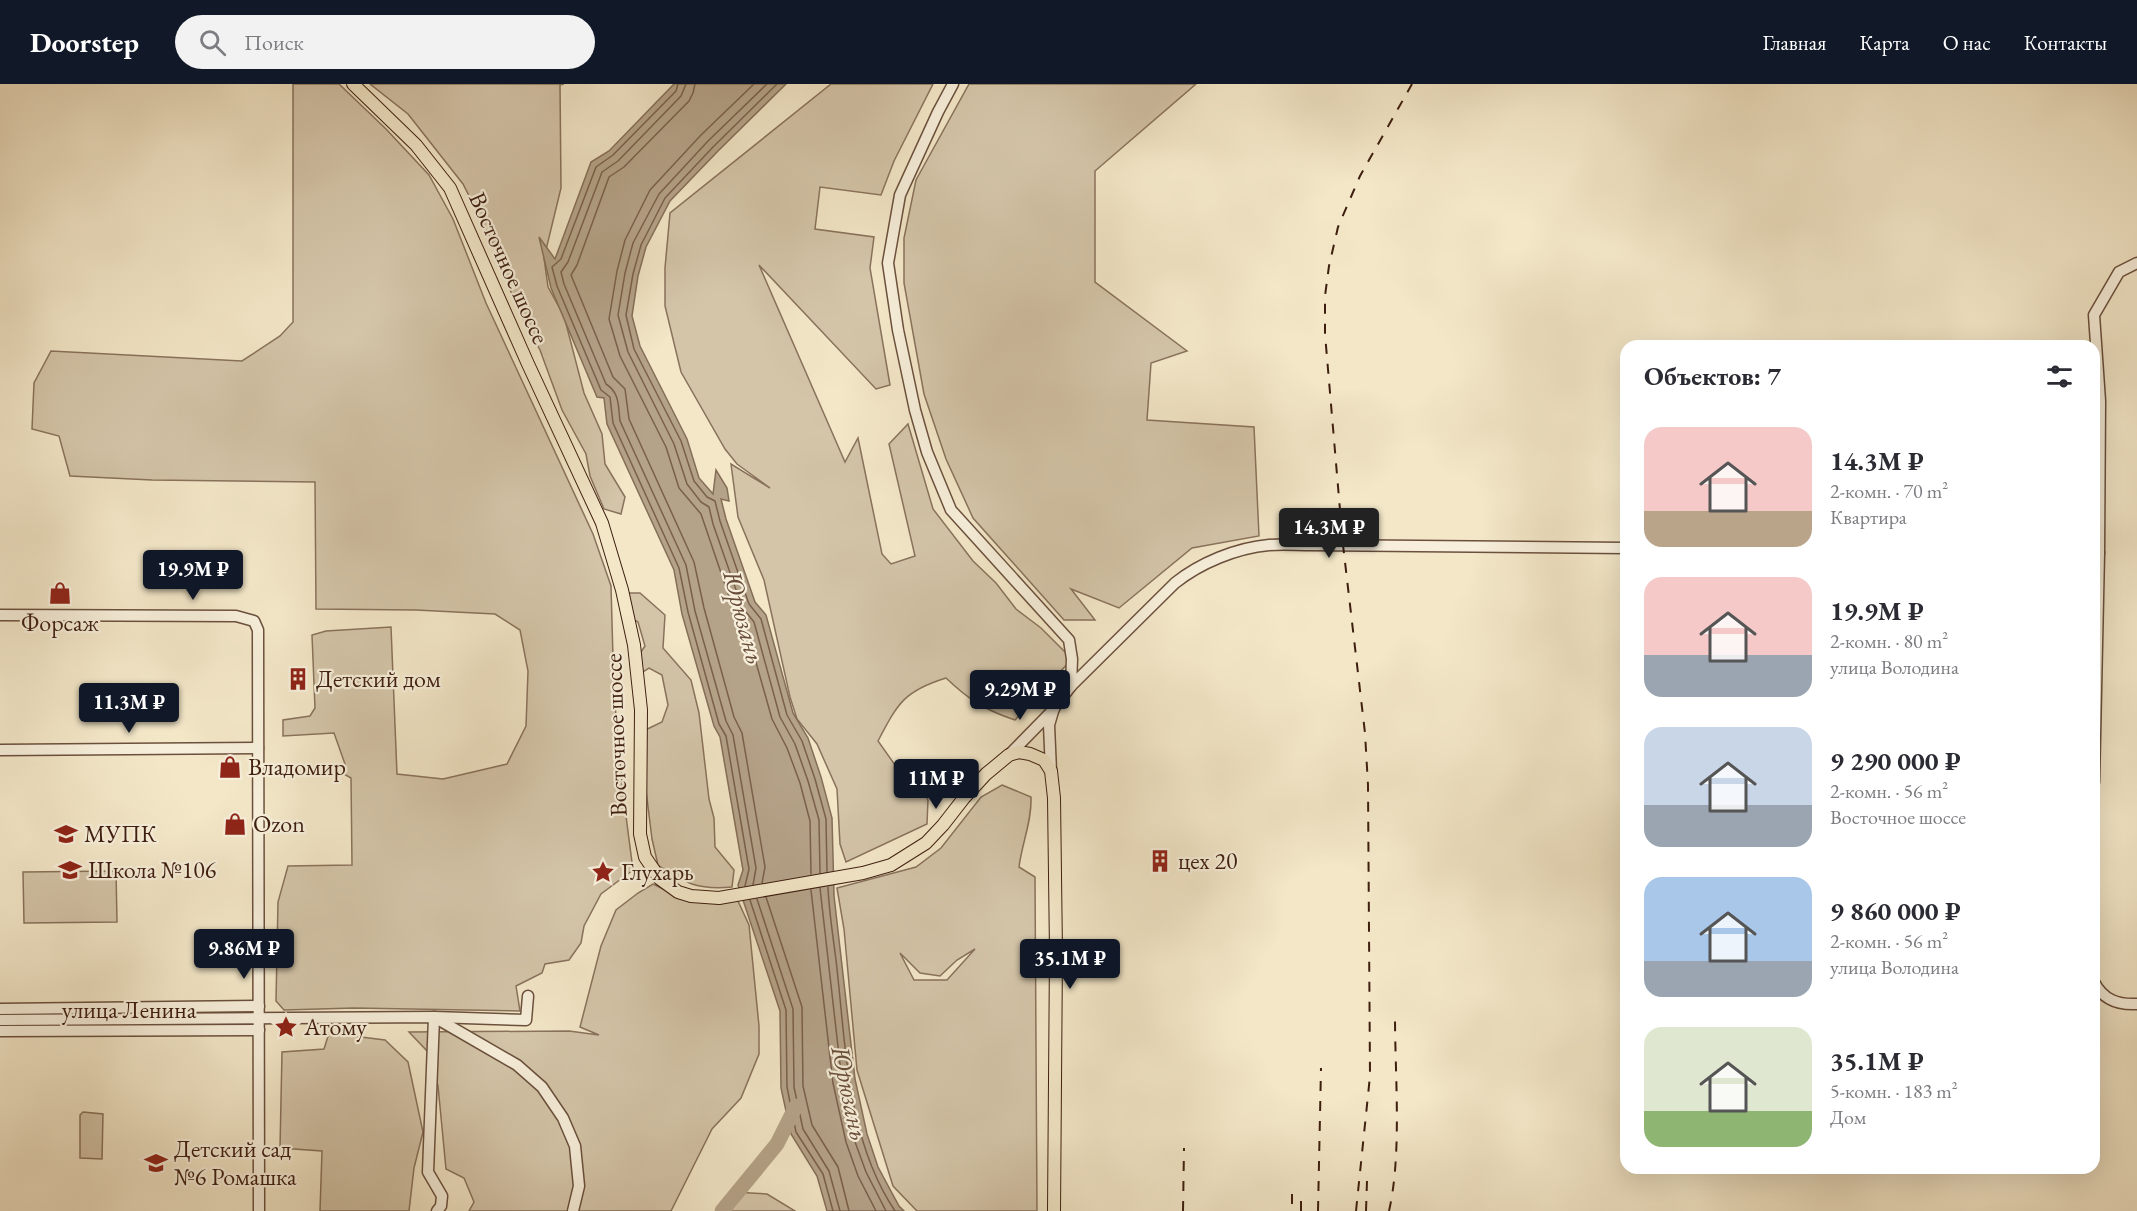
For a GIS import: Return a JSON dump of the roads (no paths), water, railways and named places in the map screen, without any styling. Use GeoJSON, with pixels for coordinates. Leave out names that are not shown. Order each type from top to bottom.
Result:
{"type":"FeatureCollection","features":[{"type":"Feature","properties":{"kind":"main road","name":"Восточное шоссе"},"geometry":{"type":"LineString","coordinates":[[353,84],[416,146],[450,188],[602,523],[622,590],[634,645],[641,710],[640,834],[645,857],[660,879],[678,892],[691,896],[719,898],[863,873],[891,865],[926,843],[971,790],[1009,755]]}},
{"type":"Feature","properties":{"kind":"main road"},"geometry":{"type":"LineString","coordinates":[[1009,755],[1019,752],[1044,760],[1051,771],[1054,798],[1056,952],[1054,1211]]}},
{"type":"Feature","properties":{"kind":"street"},"geometry":{"type":"LineString","coordinates":[[953,84],[900,195],[888,263],[898,330],[915,410],[927,452],[951,510],[1069,640],[1072,659],[1071,686]]}},
{"type":"Feature","properties":{"kind":"street"},"geometry":{"type":"LineString","coordinates":[[2096,340],[2094,315],[2119,272],[2137,263]]}},
{"type":"Feature","properties":{"kind":"street","name":"Восточное шоссе"},"geometry":{"type":"LineString","coordinates":[[1009,755],[1054,708],[1071,686],[1175,583],[1189,572],[1235,552],[1268,545],[1620,548]]}},
{"type":"Feature","properties":{"kind":"street"},"geometry":{"type":"LineString","coordinates":[[0,615],[236,616],[254,621],[258,630],[259,1211]]}},
{"type":"Feature","properties":{"kind":"street"},"geometry":{"type":"LineString","coordinates":[[1051,771],[1049,725],[1054,708]]}},
{"type":"Feature","properties":{"kind":"street"},"geometry":{"type":"LineString","coordinates":[[0,750],[258,748]]}},
{"type":"Feature","properties":{"kind":"street"},"geometry":{"type":"LineString","coordinates":[[2100,992],[2109,1000],[2137,1004]]}},
{"type":"Feature","properties":{"kind":"street"},"geometry":{"type":"LineString","coordinates":[[0,1020],[434,1017],[526,1020],[528,996]]}},
{"type":"Feature","properties":{"kind":"street","name":"улица Ленина"},"geometry":{"type":"LineString","coordinates":[[0,1009],[258,1006]]}},
{"type":"Feature","properties":{"kind":"street"},"geometry":{"type":"LineString","coordinates":[[434,1017],[428,1172],[441,1196],[441,1206],[437,1211]]}},
{"type":"Feature","properties":{"kind":"street"},"geometry":{"type":"LineString","coordinates":[[434,1017],[517,1065],[542,1087],[563,1118],[575,1146],[579,1186],[573,1211]]}},
{"type":"Feature","properties":{"kind":"street","name":"улица Ленина"},"geometry":{"type":"LineString","coordinates":[[0,1031],[258,1030]]}},
{"type":"Feature","properties":{"kind":"water","name":"Юрюзань"},"geometry":{"type":"Polygon","coordinates":[[[674,84],[786,84],[670,201],[646,247],[638,276],[632,316],[640,346],[687,439],[699,478],[713,494],[716,470],[727,488],[729,501],[721,499],[726,519],[755,602],[766,615],[793,713],[808,738],[821,777],[832,818],[834,896],[855,1079],[867,1134],[878,1167],[904,1211],[827,1211],[817,1176],[791,1134],[781,1088],[780,1011],[738,885],[743,870],[720,737],[714,726],[682,614],[674,570],[607,424],[604,398],[597,397],[551,288],[539,237],[555,259],[591,162],[609,151],[674,84]]]}},
{"type":"Feature","properties":{"kind":"waterway"},"geometry":{"type":"LineString","coordinates":[[722,1211],[777,1144],[796,1106]]}},
{"type":"Feature","properties":{"kind":"railway"},"geometry":{"type":"LineString","coordinates":[[1356,1211],[1370,1076],[1368,785],[1365,733],[1343,545],[1325,334],[1325,296],[1338,227],[1360,176],[1412,84]]}},
{"type":"Feature","properties":{"kind":"railway"},"geometry":{"type":"LineString","coordinates":[[1389,1211],[1397,1140],[1395,1017]]}},
{"type":"Feature","properties":{"kind":"railway"},"geometry":{"type":"LineString","coordinates":[[1318,1211],[1321,1068]]}},
{"type":"Feature","properties":{"kind":"railway"},"geometry":{"type":"LineString","coordinates":[[1183,1211],[1184,1148]]}},
{"type":"Feature","properties":{"kind":"railway"},"geometry":{"type":"LineString","coordinates":[[1366,1211],[1367,1181]]}},
{"type":"Feature","properties":{"kind":"railway"},"geometry":{"type":"LineString","coordinates":[[1292,1194],[1292,1211]]}},
{"type":"Feature","properties":{"kind":"railway"},"geometry":{"type":"LineString","coordinates":[[1301,1194],[1301,1211]]}},
{"type":"Feature","properties":{"kind":"place","name":"Форсаж"},"geometry":{"type":"Point","coordinates":[60,593]}},
{"type":"Feature","properties":{"kind":"place","name":"Детский дом"},"geometry":{"type":"Point","coordinates":[298,679]}},
{"type":"Feature","properties":{"kind":"place","name":"Владомир"},"geometry":{"type":"Point","coordinates":[230,767]}},
{"type":"Feature","properties":{"kind":"place","name":"Ozon"},"geometry":{"type":"Point","coordinates":[235,824]}},
{"type":"Feature","properties":{"kind":"place","name":"МУПК"},"geometry":{"type":"Point","coordinates":[66,834]}},
{"type":"Feature","properties":{"kind":"place","name":"цех 20"},"geometry":{"type":"Point","coordinates":[1160,861]}},
{"type":"Feature","properties":{"kind":"place","name":"Школа №106"},"geometry":{"type":"Point","coordinates":[70,870]}},
{"type":"Feature","properties":{"kind":"place","name":"Глухарь"},"geometry":{"type":"Point","coordinates":[603,872]}},
{"type":"Feature","properties":{"kind":"place","name":"Атому"},"geometry":{"type":"Point","coordinates":[286,1027]}},
{"type":"Feature","properties":{"kind":"place","name":"Детский сад №6 Ромашка"},"geometry":{"type":"Point","coordinates":[156,1163]}}]}
